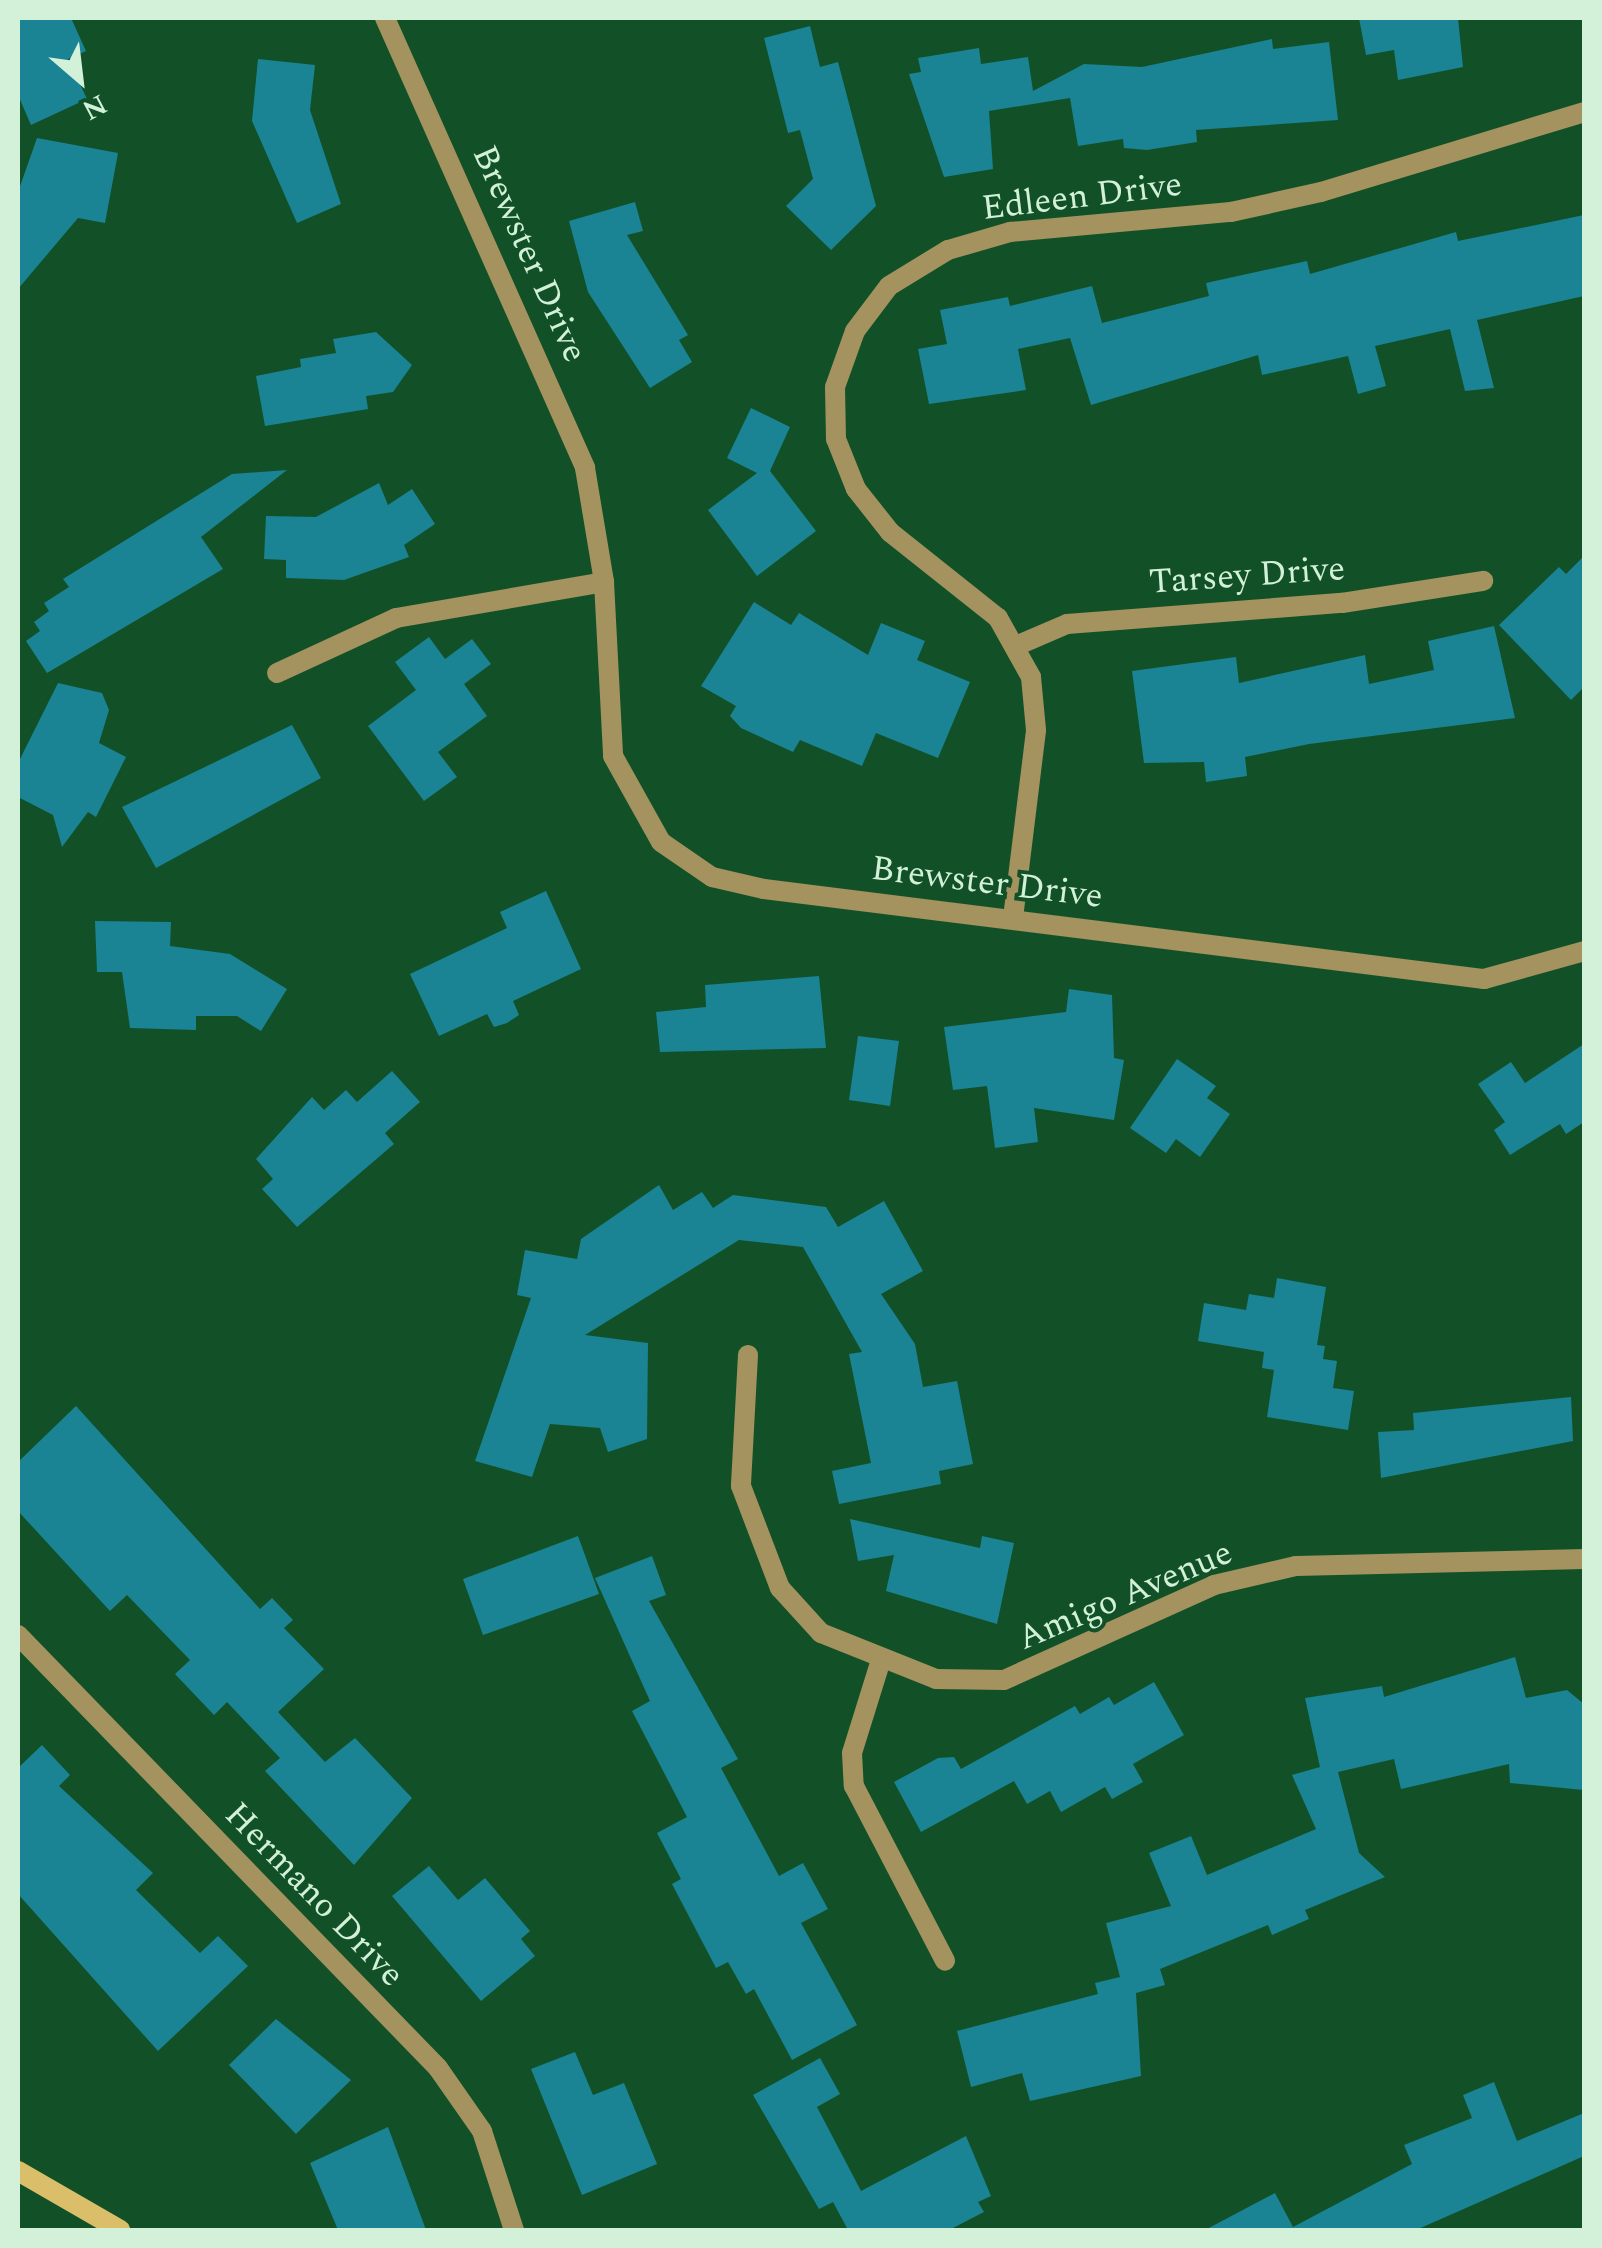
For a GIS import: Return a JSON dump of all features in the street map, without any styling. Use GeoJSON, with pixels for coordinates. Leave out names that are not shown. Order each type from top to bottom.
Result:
{"type":"FeatureCollection","features":[{"type":"Feature","properties":{"kind":"main road"},"geometry":{"type":"LineString","coordinates":[[18,2172],[120,2230]]}},
{"type":"Feature","properties":{"kind":"street","name":"Brewster Drive"},"geometry":{"type":"LineString","coordinates":[[386,18],[586,468],[604,582],[612,756],[661,842],[712,877],[764,889],[1484,978],[1584,951]]}},
{"type":"Feature","properties":{"kind":"street","name":"Edleen Drive"},"geometry":{"type":"LineString","coordinates":[[1018,645],[890,532],[856,489],[836,439],[835,387],[855,331],[890,286],[948,250],[1010,232],[1231,212],[1584,112]]}},
{"type":"Feature","properties":{"kind":"street","name":"Tarsey Drive"},"geometry":{"type":"LineString","coordinates":[[1018,645],[1067,624],[1342,603],[1483,581]]}},
{"type":"Feature","properties":{"kind":"street"},"geometry":{"type":"LineString","coordinates":[[277,673],[396,618],[604,582]]}},
{"type":"Feature","properties":{"kind":"street"},"geometry":{"type":"LineString","coordinates":[[1013,918],[1036,730],[1018,645]]}},
{"type":"Feature","properties":{"kind":"street","name":"Amigo Avenue"},"geometry":{"type":"LineString","coordinates":[[748,1355],[741,1486],[754,1538],[780,1588],[821,1633],[880,1663],[936,1680],[1004,1680],[1214,1586],[1296,1566],[1584,1560]]}},
{"type":"Feature","properties":{"kind":"street","name":"Hermano Drive"},"geometry":{"type":"LineString","coordinates":[[18,1635],[438,2068],[482,2131],[514,2230]]}},
{"type":"Feature","properties":{"kind":"street"},"geometry":{"type":"LineString","coordinates":[[880,1663],[852,1752],[854,1786],[944,1960]]}},
{"type":"Feature","properties":{"kind":"building"},"geometry":{"type":"Polygon","coordinates":[[[18,18],[71,18],[86,51],[68,59],[87,99],[31,125],[18,95],[18,18]]]}},
{"type":"Feature","properties":{"kind":"building"},"geometry":{"type":"Polygon","coordinates":[[[1359,18],[1458,18],[1463,67],[1398,80],[1394,50],[1366,55],[1359,18]]]}},
{"type":"Feature","properties":{"kind":"building"},"geometry":{"type":"Polygon","coordinates":[[[810,26],[820,67],[838,62],[876,206],[831,250],[786,206],[813,179],[800,130],[788,133],[764,38],[810,26]]]}},
{"type":"Feature","properties":{"kind":"building"},"geometry":{"type":"Polygon","coordinates":[[[1272,39],[1273,49],[1329,42],[1338,120],[1196,130],[1197,142],[1147,150],[1124,148],[1123,139],[1078,146],[1070,98],[989,111],[993,169],[944,177],[909,74],[921,72],[918,58],[979,48],[981,64],[1028,57],[1033,91],[1084,64],[1142,67],[1272,39]]]}},
{"type":"Feature","properties":{"kind":"building"},"geometry":{"type":"Polygon","coordinates":[[[258,59],[315,65],[310,110],[341,204],[297,223],[252,121],[258,59]]]}},
{"type":"Feature","properties":{"kind":"building"},"geometry":{"type":"Polygon","coordinates":[[[37,138],[118,153],[105,223],[78,218],[18,289],[18,192],[37,138]]]}},
{"type":"Feature","properties":{"kind":"building"},"geometry":{"type":"Polygon","coordinates":[[[635,202],[643,231],[627,235],[688,335],[679,340],[692,362],[650,388],[588,292],[569,221],[635,202]]]}},
{"type":"Feature","properties":{"kind":"building"},"geometry":{"type":"Polygon","coordinates":[[[1584,215],[1584,296],[1477,320],[1494,388],[1465,391],[1450,329],[1375,346],[1386,386],[1358,394],[1348,356],[1262,375],[1258,355],[1091,405],[1070,338],[1018,349],[1026,390],[929,404],[918,349],[947,344],[940,310],[1008,297],[1010,306],[1092,286],[1102,323],[1209,296],[1206,283],[1307,261],[1310,274],[1456,232],[1458,241],[1584,215]]]}},
{"type":"Feature","properties":{"kind":"building"},"geometry":{"type":"Polygon","coordinates":[[[376,332],[412,365],[393,392],[366,396],[368,409],[265,426],[256,376],[301,367],[300,359],[336,353],[333,339],[376,332]]]}},
{"type":"Feature","properties":{"kind":"building"},"geometry":{"type":"Polygon","coordinates":[[[751,408],[790,427],[770,471],[816,531],[757,576],[708,510],[757,473],[727,458],[751,408]]]}},
{"type":"Feature","properties":{"kind":"building"},"geometry":{"type":"Polygon","coordinates":[[[287,470],[201,537],[223,569],[47,673],[26,641],[40,631],[34,622],[49,611],[44,603],[69,587],[63,579],[232,474],[287,470]]]}},
{"type":"Feature","properties":{"kind":"building"},"geometry":{"type":"Polygon","coordinates":[[[379,483],[388,505],[412,489],[435,524],[404,545],[409,557],[344,580],[286,578],[286,560],[264,559],[266,516],[316,517],[379,483]]]}},
{"type":"Feature","properties":{"kind":"building"},"geometry":{"type":"Polygon","coordinates":[[[1584,556],[1584,687],[1571,700],[1499,625],[1559,567],[1566,574],[1584,556]]]}},
{"type":"Feature","properties":{"kind":"building"},"geometry":{"type":"Polygon","coordinates":[[[754,602],[791,625],[799,613],[868,655],[881,623],[925,641],[917,660],[970,682],[938,758],[876,733],[862,766],[800,740],[793,752],[741,728],[730,716],[736,706],[701,686],[754,602]]]}},
{"type":"Feature","properties":{"kind":"building"},"geometry":{"type":"Polygon","coordinates":[[[1494,626],[1515,718],[1309,744],[1245,757],[1247,776],[1206,782],[1204,762],[1144,763],[1132,671],[1236,657],[1239,683],[1365,655],[1369,684],[1434,670],[1428,641],[1494,626]]]}},
{"type":"Feature","properties":{"kind":"building"},"geometry":{"type":"Polygon","coordinates":[[[429,637],[445,659],[472,639],[491,664],[464,684],[487,716],[438,752],[457,777],[424,801],[368,726],[416,690],[395,662],[429,637]]]}},
{"type":"Feature","properties":{"kind":"building"},"geometry":{"type":"Polygon","coordinates":[[[58,683],[102,693],[109,710],[99,743],[126,757],[96,817],[88,812],[62,847],[53,815],[18,797],[18,763],[58,683]]]}},
{"type":"Feature","properties":{"kind":"building"},"geometry":{"type":"Polygon","coordinates":[[[292,725],[321,778],[156,868],[122,807],[292,725]]]}},
{"type":"Feature","properties":{"kind":"building"},"geometry":{"type":"Polygon","coordinates":[[[546,891],[581,969],[513,1001],[519,1015],[507,1023],[494,1027],[487,1014],[439,1036],[410,974],[507,928],[500,912],[546,891]]]}},
{"type":"Feature","properties":{"kind":"building"},"geometry":{"type":"Polygon","coordinates":[[[95,921],[171,922],[170,946],[230,954],[287,989],[261,1031],[237,1016],[196,1016],[196,1030],[130,1028],[122,972],[97,972],[95,921]]]}},
{"type":"Feature","properties":{"kind":"building"},"geometry":{"type":"Polygon","coordinates":[[[819,976],[826,1048],[660,1052],[656,1012],[706,1007],[705,985],[819,976]]]}},
{"type":"Feature","properties":{"kind":"building"},"geometry":{"type":"Polygon","coordinates":[[[1069,989],[1112,995],[1114,1058],[1124,1060],[1114,1120],[1034,1108],[1038,1142],[995,1148],[987,1086],[953,1090],[944,1027],[1066,1012],[1069,989]]]}},
{"type":"Feature","properties":{"kind":"building"},"geometry":{"type":"Polygon","coordinates":[[[858,1036],[899,1041],[890,1106],[849,1100],[858,1036]]]}},
{"type":"Feature","properties":{"kind":"building"},"geometry":{"type":"Polygon","coordinates":[[[1584,1044],[1584,1122],[1566,1134],[1560,1124],[1510,1155],[1494,1130],[1505,1122],[1478,1084],[1511,1062],[1525,1083],[1584,1044]]]}},
{"type":"Feature","properties":{"kind":"building"},"geometry":{"type":"Polygon","coordinates":[[[1177,1059],[1216,1086],[1207,1098],[1230,1114],[1200,1157],[1176,1139],[1166,1153],[1130,1128],[1177,1059]]]}},
{"type":"Feature","properties":{"kind":"building"},"geometry":{"type":"Polygon","coordinates":[[[392,1071],[420,1102],[385,1133],[394,1144],[297,1227],[262,1189],[273,1179],[256,1159],[312,1097],[324,1110],[346,1090],[357,1102],[392,1071]]]}},
{"type":"Feature","properties":{"kind":"building"},"geometry":{"type":"Polygon","coordinates":[[[659,1185],[673,1210],[702,1192],[713,1208],[733,1195],[826,1207],[838,1227],[884,1201],[923,1271],[881,1294],[915,1344],[923,1387],[957,1381],[973,1464],[939,1471],[941,1484],[839,1504],[832,1471],[871,1463],[849,1354],[862,1352],[803,1247],[739,1240],[585,1335],[648,1343],[647,1439],[608,1452],[600,1428],[550,1424],[532,1477],[475,1461],[531,1298],[517,1295],[525,1250],[577,1259],[581,1239],[659,1185]]]}},
{"type":"Feature","properties":{"kind":"building"},"geometry":{"type":"Polygon","coordinates":[[[1277,1278],[1326,1287],[1317,1345],[1325,1346],[1323,1359],[1337,1361],[1333,1388],[1354,1391],[1348,1430],[1267,1417],[1274,1370],[1262,1368],[1264,1352],[1198,1341],[1204,1303],[1246,1310],[1249,1294],[1274,1298],[1277,1278]]]}},
{"type":"Feature","properties":{"kind":"building"},"geometry":{"type":"Polygon","coordinates":[[[1571,1397],[1573,1441],[1381,1478],[1378,1432],[1414,1430],[1413,1413],[1571,1397]]]}},
{"type":"Feature","properties":{"kind":"building"},"geometry":{"type":"Polygon","coordinates":[[[76,1406],[260,1609],[272,1598],[293,1620],[284,1628],[324,1669],[278,1712],[325,1762],[355,1738],[412,1798],[354,1865],[265,1771],[280,1758],[227,1702],[214,1715],[175,1674],[190,1660],[127,1595],[110,1611],[18,1511],[18,1462],[76,1406]]]}},
{"type":"Feature","properties":{"kind":"building"},"geometry":{"type":"Polygon","coordinates":[[[850,1519],[980,1548],[982,1536],[1014,1543],[997,1624],[886,1591],[894,1555],[858,1561],[850,1519]]]}},
{"type":"Feature","properties":{"kind":"building"},"geometry":{"type":"Polygon","coordinates":[[[578,1536],[599,1594],[483,1635],[463,1579],[578,1536]]]}},
{"type":"Feature","properties":{"kind":"building"},"geometry":{"type":"Polygon","coordinates":[[[652,1556],[666,1595],[649,1601],[738,1759],[721,1768],[779,1876],[803,1863],[828,1909],[801,1923],[857,2025],[792,2060],[754,1989],[746,1994],[728,1962],[716,1968],[672,1884],[681,1879],[657,1833],[687,1817],[632,1711],[650,1701],[595,1578],[652,1556]]]}},
{"type":"Feature","properties":{"kind":"building"},"geometry":{"type":"Polygon","coordinates":[[[1515,1657],[1526,1698],[1567,1690],[1584,1704],[1584,1790],[1510,1783],[1509,1764],[1401,1789],[1394,1759],[1338,1772],[1359,1853],[1385,1877],[1305,1910],[1309,1919],[1272,1935],[1268,1925],[1160,1969],[1165,1985],[1136,1993],[1141,2076],[1030,2101],[1022,2073],[971,2087],[957,2031],[1098,1994],[1095,1983],[1120,1977],[1106,1923],[1171,1906],[1149,1853],[1191,1836],[1207,1875],[1316,1829],[1292,1775],[1320,1767],[1305,1698],[1382,1686],[1384,1697],[1515,1657]]]}},
{"type":"Feature","properties":{"kind":"building"},"geometry":{"type":"Polygon","coordinates":[[[1154,1682],[1184,1735],[1133,1764],[1143,1782],[1112,1799],[1105,1787],[1061,1812],[1050,1791],[1027,1804],[1014,1781],[921,1832],[894,1782],[938,1758],[954,1757],[961,1769],[1075,1706],[1080,1714],[1109,1697],[1114,1705],[1154,1682]]]}},
{"type":"Feature","properties":{"kind":"building"},"geometry":{"type":"Polygon","coordinates":[[[42,1745],[70,1775],[59,1786],[153,1873],[136,1890],[200,1953],[218,1936],[248,1966],[158,2051],[18,1894],[18,1768],[42,1745]]]}},
{"type":"Feature","properties":{"kind":"building"},"geometry":{"type":"Polygon","coordinates":[[[429,1866],[458,1900],[485,1878],[530,1931],[521,1939],[535,1956],[481,2001],[392,1896],[429,1866]]]}},
{"type":"Feature","properties":{"kind":"building"},"geometry":{"type":"Polygon","coordinates":[[[276,2019],[351,2080],[296,2134],[229,2065],[276,2019]]]}},
{"type":"Feature","properties":{"kind":"building"},"geometry":{"type":"Polygon","coordinates":[[[575,2052],[593,2095],[624,2083],[657,2164],[582,2195],[531,2069],[575,2052]]]}},
{"type":"Feature","properties":{"kind":"building"},"geometry":{"type":"Polygon","coordinates":[[[820,2058],[840,2094],[817,2107],[861,2191],[966,2136],[991,2196],[978,2202],[984,2212],[949,2230],[848,2230],[833,2202],[819,2209],[753,2095],[820,2058]]]}},
{"type":"Feature","properties":{"kind":"building"},"geometry":{"type":"Polygon","coordinates":[[[1494,2082],[1517,2141],[1584,2113],[1584,2156],[1416,2230],[1205,2230],[1275,2193],[1293,2227],[1412,2164],[1404,2145],[1472,2118],[1463,2095],[1494,2082]]]}},
{"type":"Feature","properties":{"kind":"building"},"geometry":{"type":"Polygon","coordinates":[[[388,2127],[426,2230],[338,2230],[310,2163],[388,2127]]]}}]}
